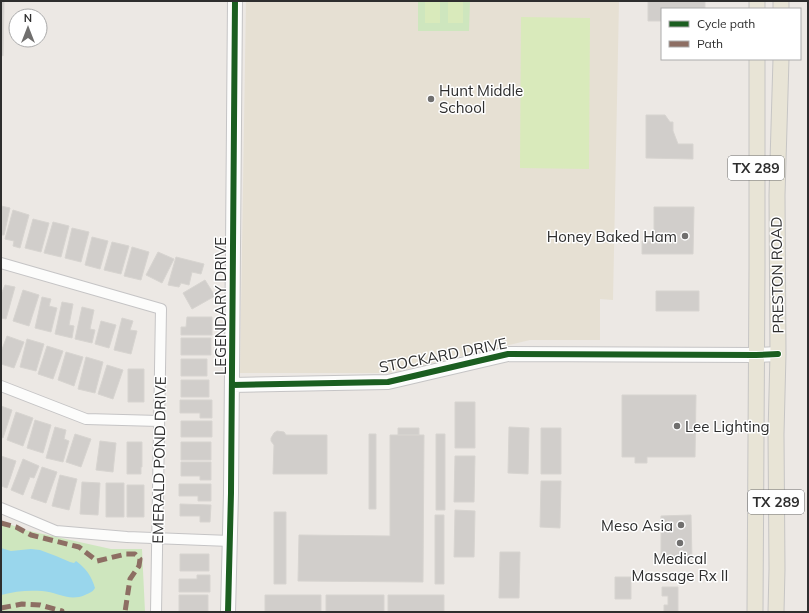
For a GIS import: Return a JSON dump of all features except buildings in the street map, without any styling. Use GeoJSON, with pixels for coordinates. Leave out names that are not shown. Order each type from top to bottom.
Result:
{"type":"FeatureCollection","features":[{"type":"Feature","properties":{"kind":"main road"},"geometry":{"type":"LineString","coordinates":[[757,63],[781,63]]}},
{"type":"Feature","properties":{"kind":"main road","name":"PRESTON ROAD"},"geometry":{"type":"LineString","coordinates":[[755,612],[757,63]]}},
{"type":"Feature","properties":{"kind":"main road","name":"PRESTON ROAD"},"geometry":{"type":"LineString","coordinates":[[776,612],[776,434],[778,354],[776,195],[781,63]]}},
{"type":"Feature","properties":{"kind":"street","name":"LEGENDARY DRIVE"},"geometry":{"type":"LineString","coordinates":[[228,612],[232,385],[235,1]]}},
{"type":"Feature","properties":{"kind":"street","name":"EMERALD POND DRIVE"},"geometry":{"type":"LineString","coordinates":[[1,263],[161,309],[156,612]]}},
{"type":"Feature","properties":{"kind":"street","name":"STOCKARD DRIVE"},"geometry":{"type":"LineString","coordinates":[[232,385],[388,382],[508,354],[778,354]]}},
{"type":"Feature","properties":{"kind":"street"},"geometry":{"type":"LineString","coordinates":[[1,386],[86,419],[159,421]]}},
{"type":"Feature","properties":{"kind":"street"},"geometry":{"type":"LineString","coordinates":[[1,508],[56,531],[128,537],[230,541]]}},
{"type":"Feature","properties":{"kind":"shaded area","name":"Hunt Middle School"},"geometry":{"type":"Polygon","coordinates":[[[246,1],[619,1],[613,300],[600,299],[600,340],[530,340],[389,373],[240,373],[246,1]]]}},
{"type":"Feature","properties":{"kind":"green space"},"geometry":{"type":"Polygon","coordinates":[[[418,1],[470,1],[469,31],[418,31],[418,1]]]}},
{"type":"Feature","properties":{"kind":"green space"},"geometry":{"type":"Polygon","coordinates":[[[425,1],[440,1],[440,23],[425,23],[425,1]]]}},
{"type":"Feature","properties":{"kind":"green space"},"geometry":{"type":"Polygon","coordinates":[[[448,1],[463,1],[463,23],[448,23],[448,1]]]}},
{"type":"Feature","properties":{"kind":"green space"},"geometry":{"type":"Polygon","coordinates":[[[521,17],[590,18],[589,169],[520,168],[521,17]]]}},
{"type":"Feature","properties":{"kind":"green space"},"geometry":{"type":"Polygon","coordinates":[[[1,521],[25,530],[111,549],[142,549],[145,612],[1,612],[1,521]]]}},
{"type":"Feature","properties":{"kind":"water"},"geometry":{"type":"Polygon","coordinates":[[[1,548],[11,551],[31,549],[40,550],[70,562],[74,563],[76,561],[88,573],[95,588],[79,597],[68,597],[37,591],[16,592],[1,595],[1,548]]]}},
{"type":"Feature","properties":{"kind":"marked path"},"geometry":{"type":"LineString","coordinates":[[1,523],[16,527],[31,535],[79,547],[97,561],[126,554],[135,554],[140,559],[139,566],[130,579],[125,612]]}},
{"type":"Feature","properties":{"kind":"marked path"},"geometry":{"type":"LineString","coordinates":[[1,608],[22,604],[40,605],[62,612]]}},
{"type":"Feature","properties":{"kind":"cycle path"},"geometry":{"type":"LineString","coordinates":[[228,612],[231,493],[235,1]]}},
{"type":"Feature","properties":{"kind":"cycle path"},"geometry":{"type":"LineString","coordinates":[[232,385],[388,382],[508,354],[778,354]]}},
{"type":"Feature","properties":{"kind":"place","name":"Hunt Middle School"},"geometry":{"type":"Point","coordinates":[431,99]}},
{"type":"Feature","properties":{"kind":"place","name":"Honey Baked Ham"},"geometry":{"type":"Point","coordinates":[685,236]}},
{"type":"Feature","properties":{"kind":"place","name":"Lee Lighting"},"geometry":{"type":"Point","coordinates":[677,426]}},
{"type":"Feature","properties":{"kind":"place","name":"Meso Asia"},"geometry":{"type":"Point","coordinates":[681,525]}},
{"type":"Feature","properties":{"kind":"place","name":"Medical Massage Rx II"},"geometry":{"type":"Point","coordinates":[680,543]}}]}
